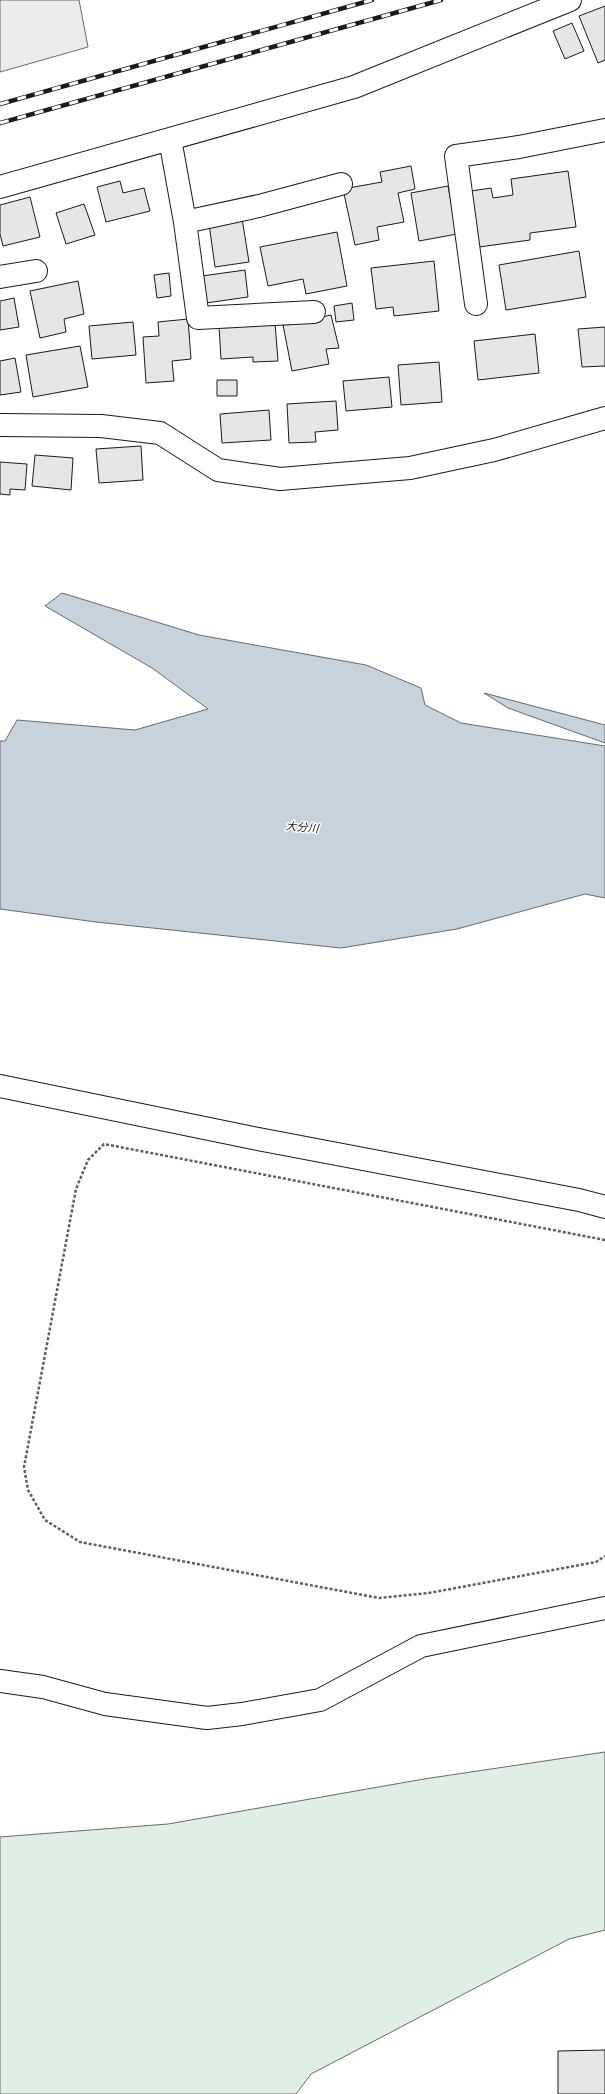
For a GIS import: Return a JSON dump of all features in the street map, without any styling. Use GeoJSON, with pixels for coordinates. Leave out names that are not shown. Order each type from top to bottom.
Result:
{"type":"FeatureCollection","features":[{"type":"Feature","properties":{"kind":"street"},"geometry":{"type":"LineString","coordinates":[[0,187],[354,87],[570,0]]}},
{"type":"Feature","properties":{"kind":"street"},"geometry":{"type":"LineString","coordinates":[[476,304],[456,156],[519,147],[605,130]]}},
{"type":"Feature","properties":{"kind":"street"},"geometry":{"type":"LineString","coordinates":[[170,139],[185,222],[198,318],[314,312]]}},
{"type":"Feature","properties":{"kind":"street"},"geometry":{"type":"LineString","coordinates":[[185,222],[259,206],[341,184]]}},
{"type":"Feature","properties":{"kind":"street"},"geometry":{"type":"LineString","coordinates":[[0,277],[36,271]]}},
{"type":"Feature","properties":{"kind":"street"},"geometry":{"type":"LineString","coordinates":[[0,425],[101,426],[160,433],[218,470],[280,479],[410,468],[494,450],[605,418]]}},
{"type":"Feature","properties":{"kind":"street"},"geometry":{"type":"LineString","coordinates":[[0,1086],[253,1138],[578,1200],[605,1207]]}},
{"type":"Feature","properties":{"kind":"street"},"geometry":{"type":"LineString","coordinates":[[0,1681],[43,1687],[105,1704],[207,1718],[242,1714],[320,1700],[421,1646],[605,1608]]}},
{"type":"Feature","properties":{"kind":"path"},"geometry":{"type":"LineString","coordinates":[[605,1240],[104,1144],[88,1160],[76,1190],[24,1467],[28,1490],[45,1520],[80,1542],[379,1598],[437,1592],[596,1562],[605,1556]]}},
{"type":"Feature","properties":{"kind":"green space"},"geometry":{"type":"Polygon","coordinates":[[[605,1752],[605,1930],[569,1939],[311,2074],[296,2094],[0,2094],[0,1837],[168,1824],[424,1779],[605,1752]]]}},
{"type":"Feature","properties":{"kind":"shaded area"},"geometry":{"type":"Polygon","coordinates":[[[0,0],[79,0],[88,47],[0,72],[0,0]]]}},
{"type":"Feature","properties":{"kind":"water","name":"大分川"},"geometry":{"type":"Polygon","coordinates":[[[62,593],[199,635],[366,665],[421,688],[425,705],[461,723],[605,746],[605,898],[585,894],[457,929],[341,948],[96,922],[0,909],[0,741],[5,741],[17,720],[135,730],[208,709],[152,668],[45,606],[62,593]]]}},
{"type":"Feature","properties":{"kind":"water"},"geometry":{"type":"Polygon","coordinates":[[[484,693],[605,725],[605,743],[508,708],[484,693]]]}},
{"type":"Feature","properties":{"kind":"building"},"geometry":{"type":"Polygon","coordinates":[[[605,6],[605,60],[598,63],[579,16],[605,6]]]}},
{"type":"Feature","properties":{"kind":"building"},"geometry":{"type":"Polygon","coordinates":[[[572,23],[584,51],[565,59],[553,31],[572,23]]]}},
{"type":"Feature","properties":{"kind":"building"},"geometry":{"type":"Polygon","coordinates":[[[411,166],[415,189],[398,193],[404,222],[377,227],[379,240],[355,245],[343,189],[382,182],[380,172],[411,166]]]}},
{"type":"Feature","properties":{"kind":"building"},"geometry":{"type":"Polygon","coordinates":[[[568,171],[576,227],[530,233],[530,240],[479,247],[471,191],[491,188],[493,198],[513,195],[511,179],[568,171]]]}},
{"type":"Feature","properties":{"kind":"building"},"geometry":{"type":"Polygon","coordinates":[[[120,181],[123,193],[144,188],[150,211],[106,222],[97,187],[120,181]]]}},
{"type":"Feature","properties":{"kind":"building"},"geometry":{"type":"Polygon","coordinates":[[[448,186],[457,234],[419,241],[411,193],[448,186]]]}},
{"type":"Feature","properties":{"kind":"building"},"geometry":{"type":"Polygon","coordinates":[[[30,197],[40,237],[3,246],[0,234],[0,205],[30,197]]]}},
{"type":"Feature","properties":{"kind":"building"},"geometry":{"type":"Polygon","coordinates":[[[84,204],[95,235],[66,244],[56,213],[84,204]]]}},
{"type":"Feature","properties":{"kind":"building"},"geometry":{"type":"Polygon","coordinates":[[[242,218],[249,262],[215,267],[209,224],[242,218]]]}},
{"type":"Feature","properties":{"kind":"building"},"geometry":{"type":"Polygon","coordinates":[[[337,232],[347,286],[306,294],[303,279],[268,286],[260,247],[337,232]]]}},
{"type":"Feature","properties":{"kind":"building"},"geometry":{"type":"Polygon","coordinates":[[[579,251],[586,297],[506,310],[499,265],[579,251]]]}},
{"type":"Feature","properties":{"kind":"building"},"geometry":{"type":"Polygon","coordinates":[[[434,261],[439,311],[394,316],[393,307],[376,309],[371,268],[434,261]]]}},
{"type":"Feature","properties":{"kind":"building"},"geometry":{"type":"Polygon","coordinates":[[[245,270],[248,297],[206,303],[202,276],[245,270]]]}},
{"type":"Feature","properties":{"kind":"building"},"geometry":{"type":"Polygon","coordinates":[[[169,273],[171,296],[157,298],[154,275],[169,273]]]}},
{"type":"Feature","properties":{"kind":"building"},"geometry":{"type":"Polygon","coordinates":[[[78,281],[84,314],[64,319],[66,332],[40,338],[30,291],[78,281]]]}},
{"type":"Feature","properties":{"kind":"building"},"geometry":{"type":"Polygon","coordinates":[[[14,298],[19,327],[0,330],[0,301],[14,298]]]}},
{"type":"Feature","properties":{"kind":"building"},"geometry":{"type":"Polygon","coordinates":[[[352,303],[354,320],[336,322],[334,306],[352,303]]]}},
{"type":"Feature","properties":{"kind":"building"},"geometry":{"type":"Polygon","coordinates":[[[331,315],[339,348],[326,349],[329,364],[292,371],[283,325],[331,315]]]}},
{"type":"Feature","properties":{"kind":"building"},"geometry":{"type":"Polygon","coordinates":[[[188,319],[191,359],[172,361],[174,381],[146,383],[143,337],[159,336],[158,322],[188,319]]]}},
{"type":"Feature","properties":{"kind":"building"},"geometry":{"type":"Polygon","coordinates":[[[133,322],[136,355],[92,359],[89,326],[133,322]]]}},
{"type":"Feature","properties":{"kind":"building"},"geometry":{"type":"Polygon","coordinates":[[[275,323],[278,361],[253,362],[253,357],[221,359],[219,326],[275,323]]]}},
{"type":"Feature","properties":{"kind":"building"},"geometry":{"type":"Polygon","coordinates":[[[605,327],[605,366],[582,367],[578,329],[605,327]]]}},
{"type":"Feature","properties":{"kind":"building"},"geometry":{"type":"Polygon","coordinates":[[[535,334],[539,373],[478,380],[474,341],[535,334]]]}},
{"type":"Feature","properties":{"kind":"building"},"geometry":{"type":"Polygon","coordinates":[[[80,346],[88,387],[33,397],[26,355],[80,346]]]}},
{"type":"Feature","properties":{"kind":"building"},"geometry":{"type":"Polygon","coordinates":[[[15,358],[21,392],[0,395],[0,361],[15,358]]]}},
{"type":"Feature","properties":{"kind":"building"},"geometry":{"type":"Polygon","coordinates":[[[439,362],[442,402],[401,405],[398,365],[439,362]]]}},
{"type":"Feature","properties":{"kind":"building"},"geometry":{"type":"Polygon","coordinates":[[[389,377],[392,407],[346,411],[343,381],[389,377]]]}},
{"type":"Feature","properties":{"kind":"building"},"geometry":{"type":"Polygon","coordinates":[[[217,380],[237,380],[237,396],[217,396],[217,380]]]}},
{"type":"Feature","properties":{"kind":"building"},"geometry":{"type":"Polygon","coordinates":[[[336,401],[338,430],[315,432],[316,442],[289,443],[287,404],[336,401]]]}},
{"type":"Feature","properties":{"kind":"building"},"geometry":{"type":"Polygon","coordinates":[[[269,410],[271,440],[222,443],[220,414],[269,410]]]}},
{"type":"Feature","properties":{"kind":"building"},"geometry":{"type":"Polygon","coordinates":[[[141,446],[143,480],[99,483],[96,449],[141,446]]]}},
{"type":"Feature","properties":{"kind":"building"},"geometry":{"type":"Polygon","coordinates":[[[35,455],[73,458],[71,490],[32,486],[35,455]]]}},
{"type":"Feature","properties":{"kind":"building"},"geometry":{"type":"Polygon","coordinates":[[[0,462],[27,464],[25,490],[10,489],[10,495],[0,494],[0,462]]]}},
{"type":"Feature","properties":{"kind":"building"},"geometry":{"type":"Polygon","coordinates":[[[605,2050],[605,2094],[558,2094],[558,2051],[605,2050]]]}},
{"type":"Feature","properties":{"kind":"railway"},"geometry":{"type":"LineString","coordinates":[[0,104],[372,0]]}},
{"type":"Feature","properties":{"kind":"railway"},"geometry":{"type":"LineString","coordinates":[[0,123],[441,0]]}}]}
